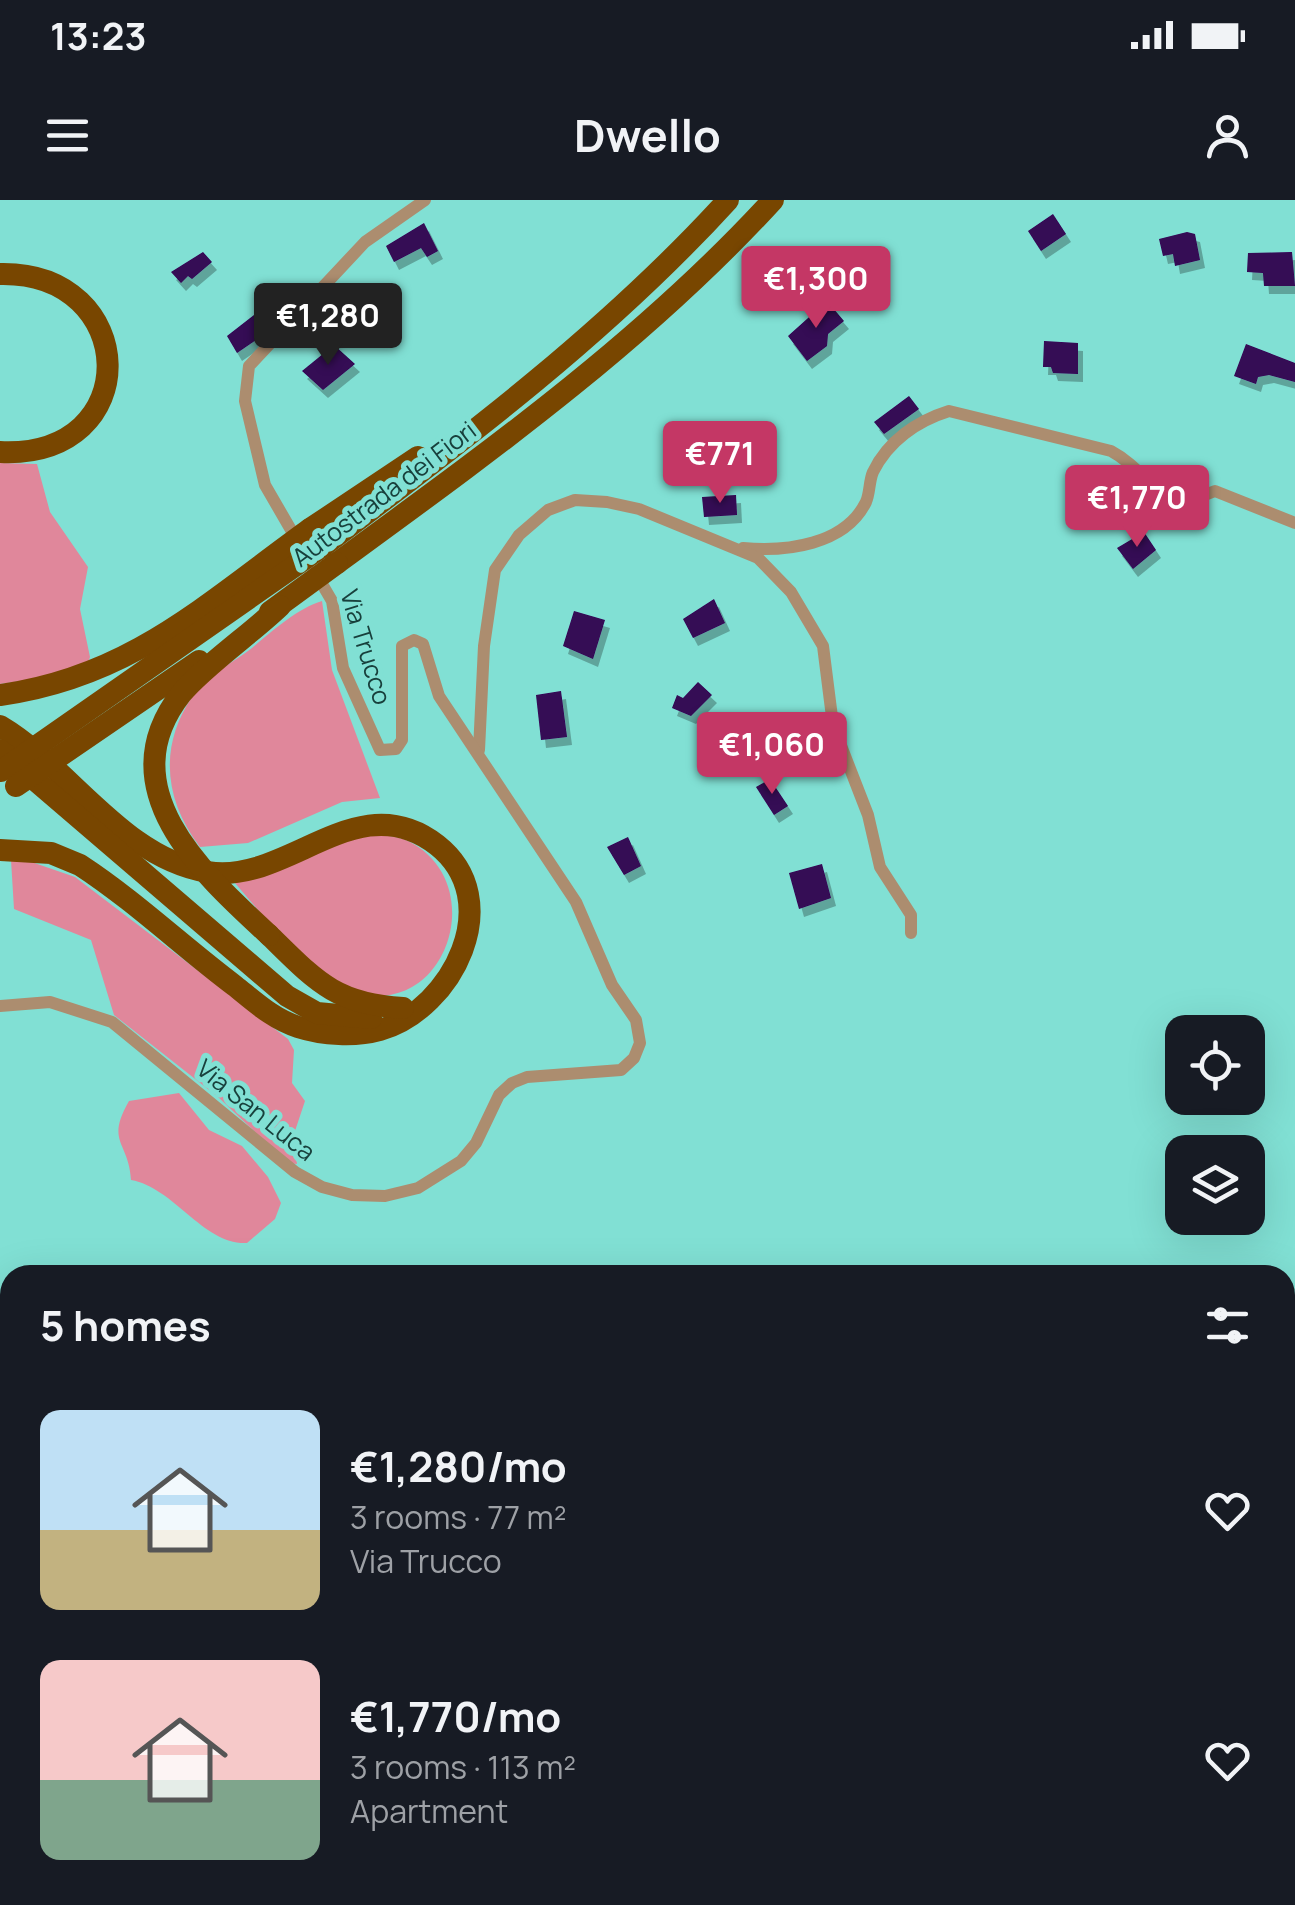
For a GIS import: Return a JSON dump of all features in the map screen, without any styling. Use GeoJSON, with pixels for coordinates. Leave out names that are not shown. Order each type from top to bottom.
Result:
{"type":"FeatureCollection","features":[{"type":"Feature","properties":{"kind":"highway","name":"Autostrada dei Fiori"},"geometry":{"type":"LineString","coordinates":[[4,782],[323,546],[482,422],[637,292],[728,200]]}},
{"type":"Feature","properties":{"kind":"highway","name":"Autostrada dei Fiori"},"geometry":{"type":"LineString","coordinates":[[4,782],[280,606],[323,546],[558,396],[670,300],[772,200]]}},
{"type":"Feature","properties":{"kind":"highway"},"geometry":{"type":"LineString","coordinates":[[0,274],[34,276],[66,290],[102,332],[109,359],[100,406],[82,429],[49,448],[0,452]]}},
{"type":"Feature","properties":{"kind":"highway"},"geometry":{"type":"LineString","coordinates":[[0,695],[57,685],[128,657],[323,546]]}},
{"type":"Feature","properties":{"kind":"highway"},"geometry":{"type":"LineString","coordinates":[[280,606],[182,693],[157,751],[162,803],[179,844],[210,881],[332,992],[357,1004],[403,1008]]}},
{"type":"Feature","properties":{"kind":"highway"},"geometry":{"type":"LineString","coordinates":[[0,726],[162,858],[210,873],[245,870],[346,828],[392,827],[424,837],[457,868],[470,912],[460,958],[432,998],[412,1015],[380,1030],[346,1034],[299,1027],[268,1013],[80,865],[51,854],[0,850]]}},
{"type":"Feature","properties":{"kind":"highway"},"geometry":{"type":"LineString","coordinates":[[0,750],[302,1006],[348,1019],[368,1019],[432,998]]}},
{"type":"Feature","properties":{"kind":"street","name":"Via Trucco"},"geometry":{"type":"LineString","coordinates":[[425,200],[364,242],[328,277],[298,318],[254,358],[244,392],[266,485],[332,601],[343,668],[373,742],[391,751],[402,740],[400,650],[414,640],[426,648],[435,687],[478,752]]}},
{"type":"Feature","properties":{"kind":"street"},"geometry":{"type":"LineString","coordinates":[[729,547],[758,550],[832,538],[850,524],[867,500],[872,474],[891,445],[922,419],[948,411],[1111,452],[1134,464],[1156,493],[1180,505],[1216,491],[1295,523]]}},
{"type":"Feature","properties":{"kind":"street"},"geometry":{"type":"LineString","coordinates":[[478,752],[484,646],[495,570],[520,535],[548,510],[574,500],[607,502],[639,510],[758,558],[791,592],[823,646],[832,724],[868,814],[880,867],[910,915],[911,933]]}},
{"type":"Feature","properties":{"kind":"street","name":"Via San Luca"},"geometry":{"type":"LineString","coordinates":[[0,1006],[50,1002],[112,1022],[248,1136],[322,1187],[368,1197],[401,1193],[433,1181],[476,1143],[499,1094],[512,1083],[527,1077],[620,1070],[634,1058],[640,1043],[636,1020],[612,986],[576,902],[505,800],[478,752]]}},
{"type":"Feature","properties":{"kind":"shaded area"},"geometry":{"type":"Polygon","coordinates":[[[0,463],[37,464],[50,512],[88,567],[80,609],[90,657],[88,663],[64,675],[0,684],[0,463]]]}},
{"type":"Feature","properties":{"kind":"shaded area"},"geometry":{"type":"Polygon","coordinates":[[[322,601],[332,670],[380,798],[342,802],[248,843],[200,847],[179,811],[170,774],[170,755],[181,716],[198,689],[212,676],[294,615],[322,601]]]}},
{"type":"Feature","properties":{"kind":"shaded area"},"geometry":{"type":"Polygon","coordinates":[[[370,833],[408,841],[435,862],[449,889],[452,920],[445,949],[429,974],[405,991],[375,996],[339,985],[311,965],[235,883],[370,833]]]}},
{"type":"Feature","properties":{"kind":"shaded area"},"geometry":{"type":"Polygon","coordinates":[[[20,858],[75,877],[288,1039],[294,1050],[292,1083],[305,1101],[293,1137],[297,1164],[288,1163],[218,1097],[114,1015],[91,940],[14,909],[11,860],[20,858]]]}},
{"type":"Feature","properties":{"kind":"shaded area"},"geometry":{"type":"Polygon","coordinates":[[[179,1093],[209,1130],[242,1146],[268,1177],[281,1203],[275,1219],[247,1243],[216,1235],[162,1194],[131,1180],[119,1134],[129,1101],[179,1093]]]}},
{"type":"Feature","properties":{"kind":"building"},"geometry":{"type":"Polygon","coordinates":[[[1053,214],[1066,234],[1041,251],[1028,231],[1053,214]]]}},
{"type":"Feature","properties":{"kind":"building"},"geometry":{"type":"Polygon","coordinates":[[[424,223],[438,251],[427,257],[421,248],[394,262],[386,246],[424,223]]]}},
{"type":"Feature","properties":{"kind":"building"},"geometry":{"type":"Polygon","coordinates":[[[1187,232],[1195,234],[1200,260],[1175,266],[1173,254],[1163,256],[1159,239],[1187,232]]]}},
{"type":"Feature","properties":{"kind":"building"},"geometry":{"type":"Polygon","coordinates":[[[203,252],[212,262],[181,283],[171,272],[203,252]]]}},
{"type":"Feature","properties":{"kind":"building"},"geometry":{"type":"Polygon","coordinates":[[[1292,252],[1295,286],[1264,286],[1263,273],[1247,272],[1248,253],[1292,252]]]}},
{"type":"Feature","properties":{"kind":"building"},"geometry":{"type":"Polygon","coordinates":[[[827,301],[844,321],[828,334],[827,346],[807,361],[788,336],[827,301]]]}},
{"type":"Feature","properties":{"kind":"building"},"geometry":{"type":"Polygon","coordinates":[[[254,315],[266,333],[237,353],[227,336],[254,315]]]}},
{"type":"Feature","properties":{"kind":"building"},"geometry":{"type":"Polygon","coordinates":[[[1044,341],[1078,343],[1078,374],[1053,373],[1051,367],[1043,367],[1044,341]]]}},
{"type":"Feature","properties":{"kind":"building"},"geometry":{"type":"Polygon","coordinates":[[[1246,344],[1295,363],[1295,382],[1269,375],[1258,377],[1256,384],[1234,376],[1246,344]]]}},
{"type":"Feature","properties":{"kind":"building"},"geometry":{"type":"Polygon","coordinates":[[[334,345],[355,364],[323,390],[302,371],[334,345]]]}},
{"type":"Feature","properties":{"kind":"building"},"geometry":{"type":"Polygon","coordinates":[[[909,396],[919,409],[884,434],[874,422],[909,396]]]}},
{"type":"Feature","properties":{"kind":"building"},"geometry":{"type":"Polygon","coordinates":[[[736,495],[737,515],[704,517],[702,497],[736,495]]]}},
{"type":"Feature","properties":{"kind":"building"},"geometry":{"type":"Polygon","coordinates":[[[1144,532],[1156,550],[1133,569],[1117,548],[1144,532]]]}},
{"type":"Feature","properties":{"kind":"building"},"geometry":{"type":"Polygon","coordinates":[[[714,599],[725,623],[693,638],[683,619],[714,599]]]}},
{"type":"Feature","properties":{"kind":"building"},"geometry":{"type":"Polygon","coordinates":[[[574,611],[605,620],[593,659],[563,646],[574,611]]]}},
{"type":"Feature","properties":{"kind":"building"},"geometry":{"type":"Polygon","coordinates":[[[698,682],[712,695],[691,716],[672,708],[677,695],[683,698],[698,682]]]}},
{"type":"Feature","properties":{"kind":"building"},"geometry":{"type":"Polygon","coordinates":[[[561,691],[567,737],[541,740],[536,695],[561,691]]]}},
{"type":"Feature","properties":{"kind":"building"},"geometry":{"type":"Polygon","coordinates":[[[770,779],[788,806],[774,815],[756,787],[770,779]]]}},
{"type":"Feature","properties":{"kind":"building"},"geometry":{"type":"Polygon","coordinates":[[[628,837],[641,866],[624,875],[607,847],[628,837]]]}},
{"type":"Feature","properties":{"kind":"building"},"geometry":{"type":"Polygon","coordinates":[[[822,864],[831,898],[799,909],[789,873],[822,864]]]}}]}
